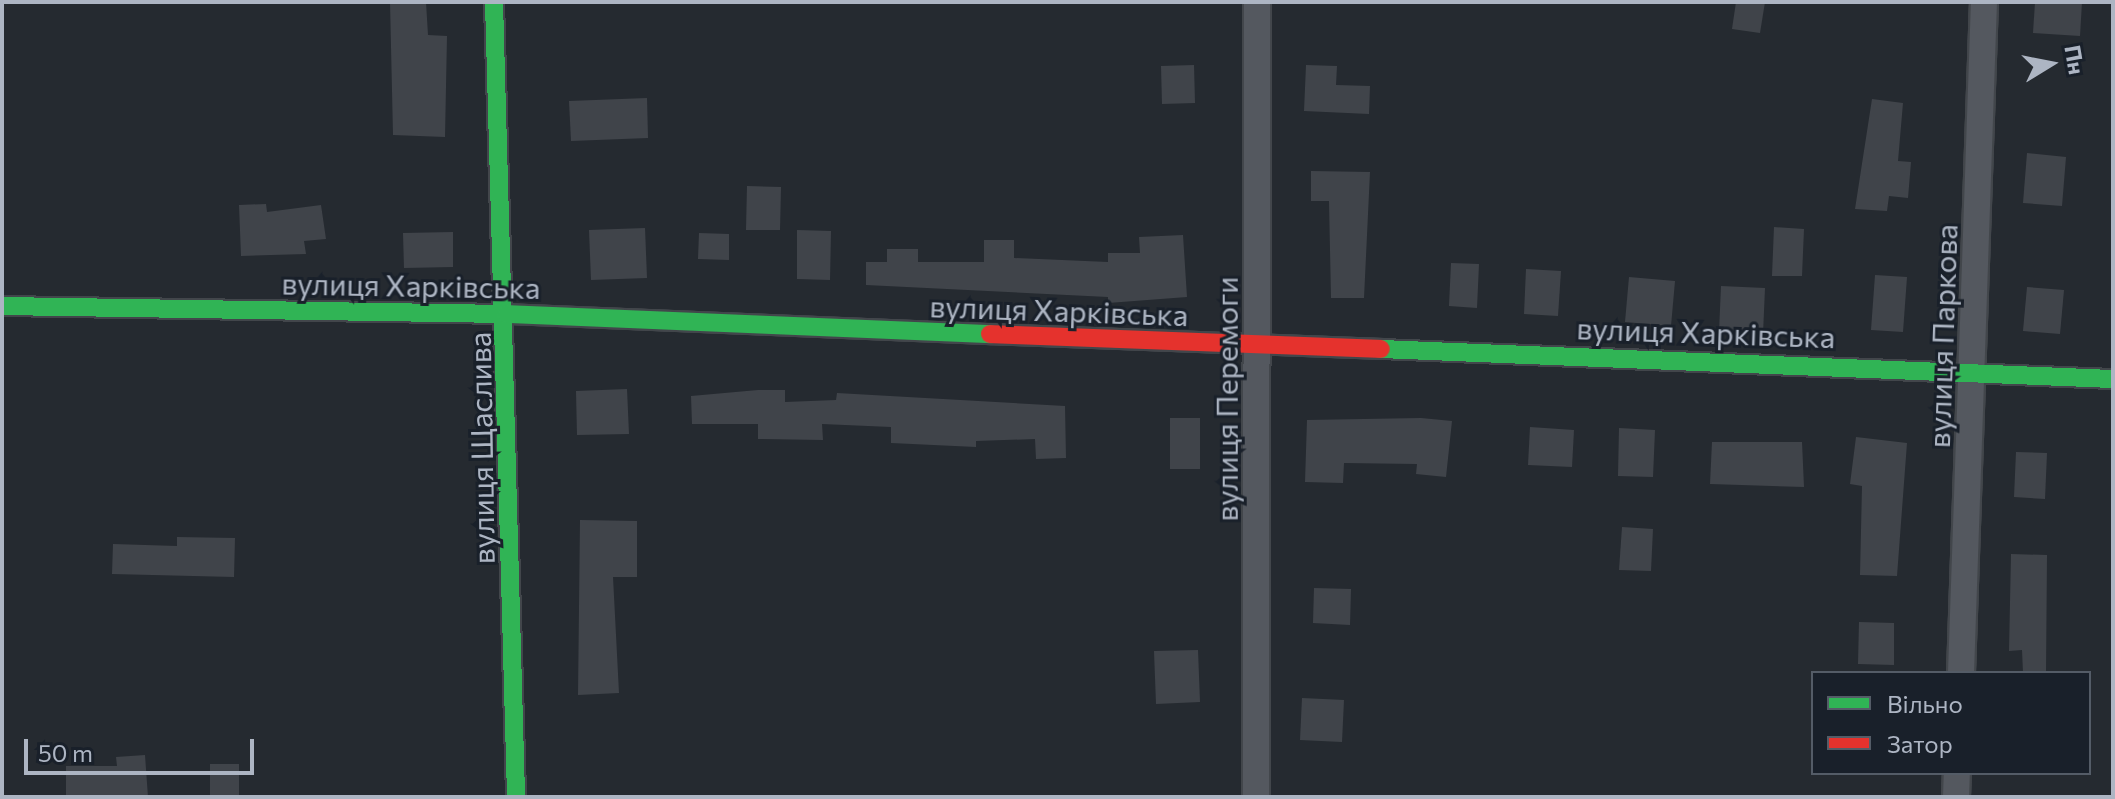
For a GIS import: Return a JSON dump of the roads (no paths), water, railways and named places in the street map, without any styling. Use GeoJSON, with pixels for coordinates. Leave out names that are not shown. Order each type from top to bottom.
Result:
{"type":"FeatureCollection","features":[{"type":"Feature","properties":{"kind":"street","name":"вулиця Щаслива"},"geometry":{"type":"LineString","coordinates":[[494,2],[507,314],[516,797]]}},
{"type":"Feature","properties":{"kind":"street","name":"вулиця Перемоги"},"geometry":{"type":"LineString","coordinates":[[1256,797],[1259,346],[1257,2]]}},
{"type":"Feature","properties":{"kind":"street","name":"вулиця Паркова"},"geometry":{"type":"LineString","coordinates":[[1961,671],[1974,368],[1984,2]]}},
{"type":"Feature","properties":{"kind":"street","name":"вулиця Харківська"},"geometry":{"type":"LineString","coordinates":[[2,306],[507,314],[1259,346],[1974,368],[2113,379]]}},
{"type":"Feature","properties":{"kind":"street"},"geometry":{"type":"LineString","coordinates":[[1956,797],[1957,775]]}}]}
